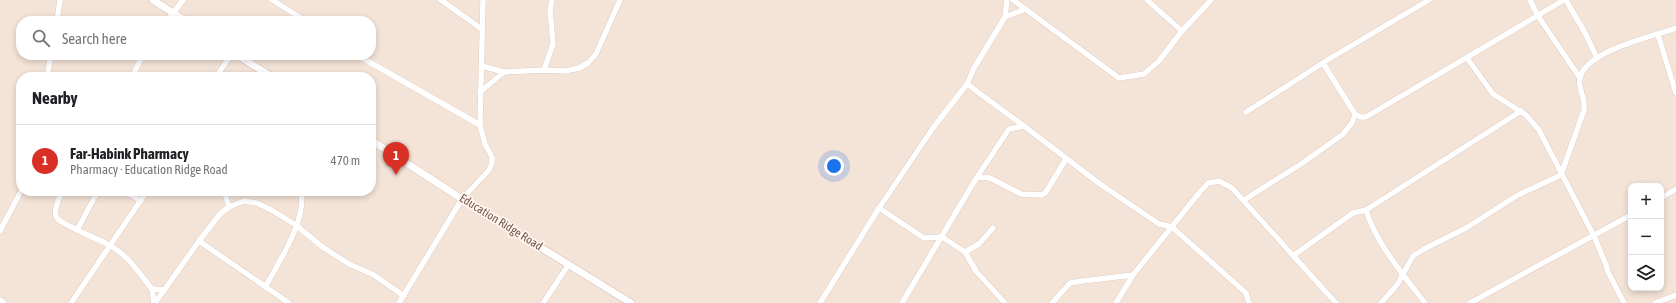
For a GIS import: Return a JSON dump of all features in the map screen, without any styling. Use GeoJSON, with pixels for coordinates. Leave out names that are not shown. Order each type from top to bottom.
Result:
{"type":"FeatureCollection","features":[{"type":"Feature","properties":{"kind":"main road"},"geometry":{"type":"LineString","coordinates":[[153,0],[179,16]]}},
{"type":"Feature","properties":{"kind":"main road"},"geometry":{"type":"LineString","coordinates":[[245,60],[264,72]]}},
{"type":"Feature","properties":{"kind":"main road","name":"Education Ridge Road"},"geometry":{"type":"LineString","coordinates":[[376,143],[631,303]]}},
{"type":"Feature","properties":{"kind":"street"},"geometry":{"type":"LineString","coordinates":[[58,16],[60,0]]}},
{"type":"Feature","properties":{"kind":"street"},"geometry":{"type":"LineString","coordinates":[[170,16],[183,0]]}},
{"type":"Feature","properties":{"kind":"street"},"geometry":{"type":"LineString","coordinates":[[272,0],[298,16]]}},
{"type":"Feature","properties":{"kind":"street"},"geometry":{"type":"LineString","coordinates":[[441,0],[483,30]]}},
{"type":"Feature","properties":{"kind":"street"},"geometry":{"type":"LineString","coordinates":[[399,303],[462,198],[489,170],[492,163],[492,157],[485,144],[480,125],[483,0]]}},
{"type":"Feature","properties":{"kind":"street"},"geometry":{"type":"LineString","coordinates":[[544,70],[553,44],[550,10],[552,0]]}},
{"type":"Feature","properties":{"kind":"street"},"geometry":{"type":"LineString","coordinates":[[482,66],[504,72],[544,70],[565,71],[579,68],[588,63],[596,54],[620,0]]}},
{"type":"Feature","properties":{"kind":"street"},"geometry":{"type":"LineString","coordinates":[[820,303],[879,208],[933,128],[967,84],[974,68],[1005,17],[1007,0]]}},
{"type":"Feature","properties":{"kind":"street"},"geometry":{"type":"LineString","coordinates":[[1013,0],[1119,78],[1144,74],[1159,61],[1182,31],[1211,0]]}},
{"type":"Feature","properties":{"kind":"street"},"geometry":{"type":"LineString","coordinates":[[1147,0],[1182,31]]}},
{"type":"Feature","properties":{"kind":"street"},"geometry":{"type":"LineString","coordinates":[[1246,112],[1323,63],[1429,0]]}},
{"type":"Feature","properties":{"kind":"street"},"geometry":{"type":"LineString","coordinates":[[1530,0],[1538,16],[1580,78]]}},
{"type":"Feature","properties":{"kind":"street"},"geometry":{"type":"LineString","coordinates":[[1323,63],[1355,114],[1360,117],[1366,117],[1565,0],[1584,31],[1597,58]]}},
{"type":"Feature","properties":{"kind":"street"},"geometry":{"type":"LineString","coordinates":[[1005,17],[1026,9]]}},
{"type":"Feature","properties":{"kind":"street"},"geometry":{"type":"LineString","coordinates":[[1381,303],[1397,285],[1410,260],[1424,249],[1466,228],[1518,196],[1561,176],[1586,102],[1579,85],[1584,69],[1597,58],[1610,50],[1676,28]]}},
{"type":"Feature","properties":{"kind":"street"},"geometry":{"type":"LineString","coordinates":[[1658,35],[1676,93]]}},
{"type":"Feature","properties":{"kind":"street"},"geometry":{"type":"LineString","coordinates":[[1467,58],[1493,94],[1531,119],[1539,130],[1561,176],[1594,236],[1608,272],[1624,303]]}},
{"type":"Feature","properties":{"kind":"street"},"geometry":{"type":"LineString","coordinates":[[48,72],[50,60]]}},
{"type":"Feature","properties":{"kind":"street"},"geometry":{"type":"LineString","coordinates":[[134,72],[140,60]]}},
{"type":"Feature","properties":{"kind":"street"},"geometry":{"type":"LineString","coordinates":[[219,72],[228,60]]}},
{"type":"Feature","properties":{"kind":"street"},"geometry":{"type":"LineString","coordinates":[[366,60],[480,125]]}},
{"type":"Feature","properties":{"kind":"street"},"geometry":{"type":"LineString","coordinates":[[480,92],[504,72]]}},
{"type":"Feature","properties":{"kind":"street"},"geometry":{"type":"LineString","coordinates":[[967,84],[1100,184],[1159,224],[1172,227],[1246,293],[1249,303]]}},
{"type":"Feature","properties":{"kind":"street"},"geometry":{"type":"LineString","coordinates":[[1294,255],[1353,213],[1366,210],[1521,112]]}},
{"type":"Feature","properties":{"kind":"street"},"geometry":{"type":"LineString","coordinates":[[1244,200],[1301,164],[1342,135],[1352,123],[1355,114]]}},
{"type":"Feature","properties":{"kind":"street"},"geometry":{"type":"LineString","coordinates":[[902,303],[977,177],[1010,129],[1024,126]]}},
{"type":"Feature","properties":{"kind":"street"},"geometry":{"type":"LineString","coordinates":[[977,177],[990,178],[1021,194],[1042,195],[1046,192],[1066,159]]}},
{"type":"Feature","properties":{"kind":"street"},"geometry":{"type":"LineString","coordinates":[[1116,303],[1133,275],[1208,183],[1219,181],[1232,188],[1244,200],[1336,303]]}},
{"type":"Feature","properties":{"kind":"street"},"geometry":{"type":"LineString","coordinates":[[1664,196],[1676,189]]}},
{"type":"Feature","properties":{"kind":"street"},"geometry":{"type":"LineString","coordinates":[[0,231],[3,219],[18,196]]}},
{"type":"Feature","properties":{"kind":"street"},"geometry":{"type":"LineString","coordinates":[[60,196],[55,213],[57,218],[76,230],[109,245],[125,255],[152,289],[155,303]]}},
{"type":"Feature","properties":{"kind":"street"},"geometry":{"type":"LineString","coordinates":[[76,230],[95,196]]}},
{"type":"Feature","properties":{"kind":"street"},"geometry":{"type":"LineString","coordinates":[[132,196],[141,201]]}},
{"type":"Feature","properties":{"kind":"street"},"geometry":{"type":"LineString","coordinates":[[71,303],[109,245],[144,196]]}},
{"type":"Feature","properties":{"kind":"street"},"geometry":{"type":"LineString","coordinates":[[226,196],[229,207]]}},
{"type":"Feature","properties":{"kind":"street"},"geometry":{"type":"LineString","coordinates":[[265,287],[292,240],[301,205],[301,196]]}},
{"type":"Feature","properties":{"kind":"street"},"geometry":{"type":"LineString","coordinates":[[155,303],[220,214],[229,207],[244,201],[257,203],[296,225],[324,248],[349,264],[374,275],[404,296]]}},
{"type":"Feature","properties":{"kind":"street"},"geometry":{"type":"LineString","coordinates":[[879,208],[924,238],[942,237],[965,252],[976,271],[1005,303]]}},
{"type":"Feature","properties":{"kind":"street"},"geometry":{"type":"LineString","coordinates":[[1366,210],[1369,222],[1403,275],[1425,303]]}},
{"type":"Feature","properties":{"kind":"street"},"geometry":{"type":"LineString","coordinates":[[1470,303],[1628,217]]}},
{"type":"Feature","properties":{"kind":"street"},"geometry":{"type":"LineString","coordinates":[[965,252],[979,244],[993,228]]}},
{"type":"Feature","properties":{"kind":"street"},"geometry":{"type":"LineString","coordinates":[[199,241],[289,303]]}},
{"type":"Feature","properties":{"kind":"street"},"geometry":{"type":"LineString","coordinates":[[543,303],[569,264]]}},
{"type":"Feature","properties":{"kind":"street"},"geometry":{"type":"LineString","coordinates":[[1052,303],[1070,283],[1082,280],[1133,275]]}},
{"type":"Feature","properties":{"kind":"street"},"geometry":{"type":"LineString","coordinates":[[152,289],[165,290]]}},
{"type":"Feature","properties":{"kind":"street"},"geometry":{"type":"LineString","coordinates":[[1655,303],[1676,295]]}},
{"type":"Feature","properties":{"kind":"street"},"geometry":{"type":"LineString","coordinates":[[0,300],[4,303]]}},
{"type":"Feature","properties":{"kind":"shaded area"},"geometry":{"type":"Polygon","coordinates":[[[0,0],[1676,0],[1676,303],[0,303],[0,0]]]}},
{"type":"Feature","properties":{"kind":"place","name":"Far-Habink Pharmacy"},"geometry":{"type":"Point","coordinates":[396,175]}}]}
